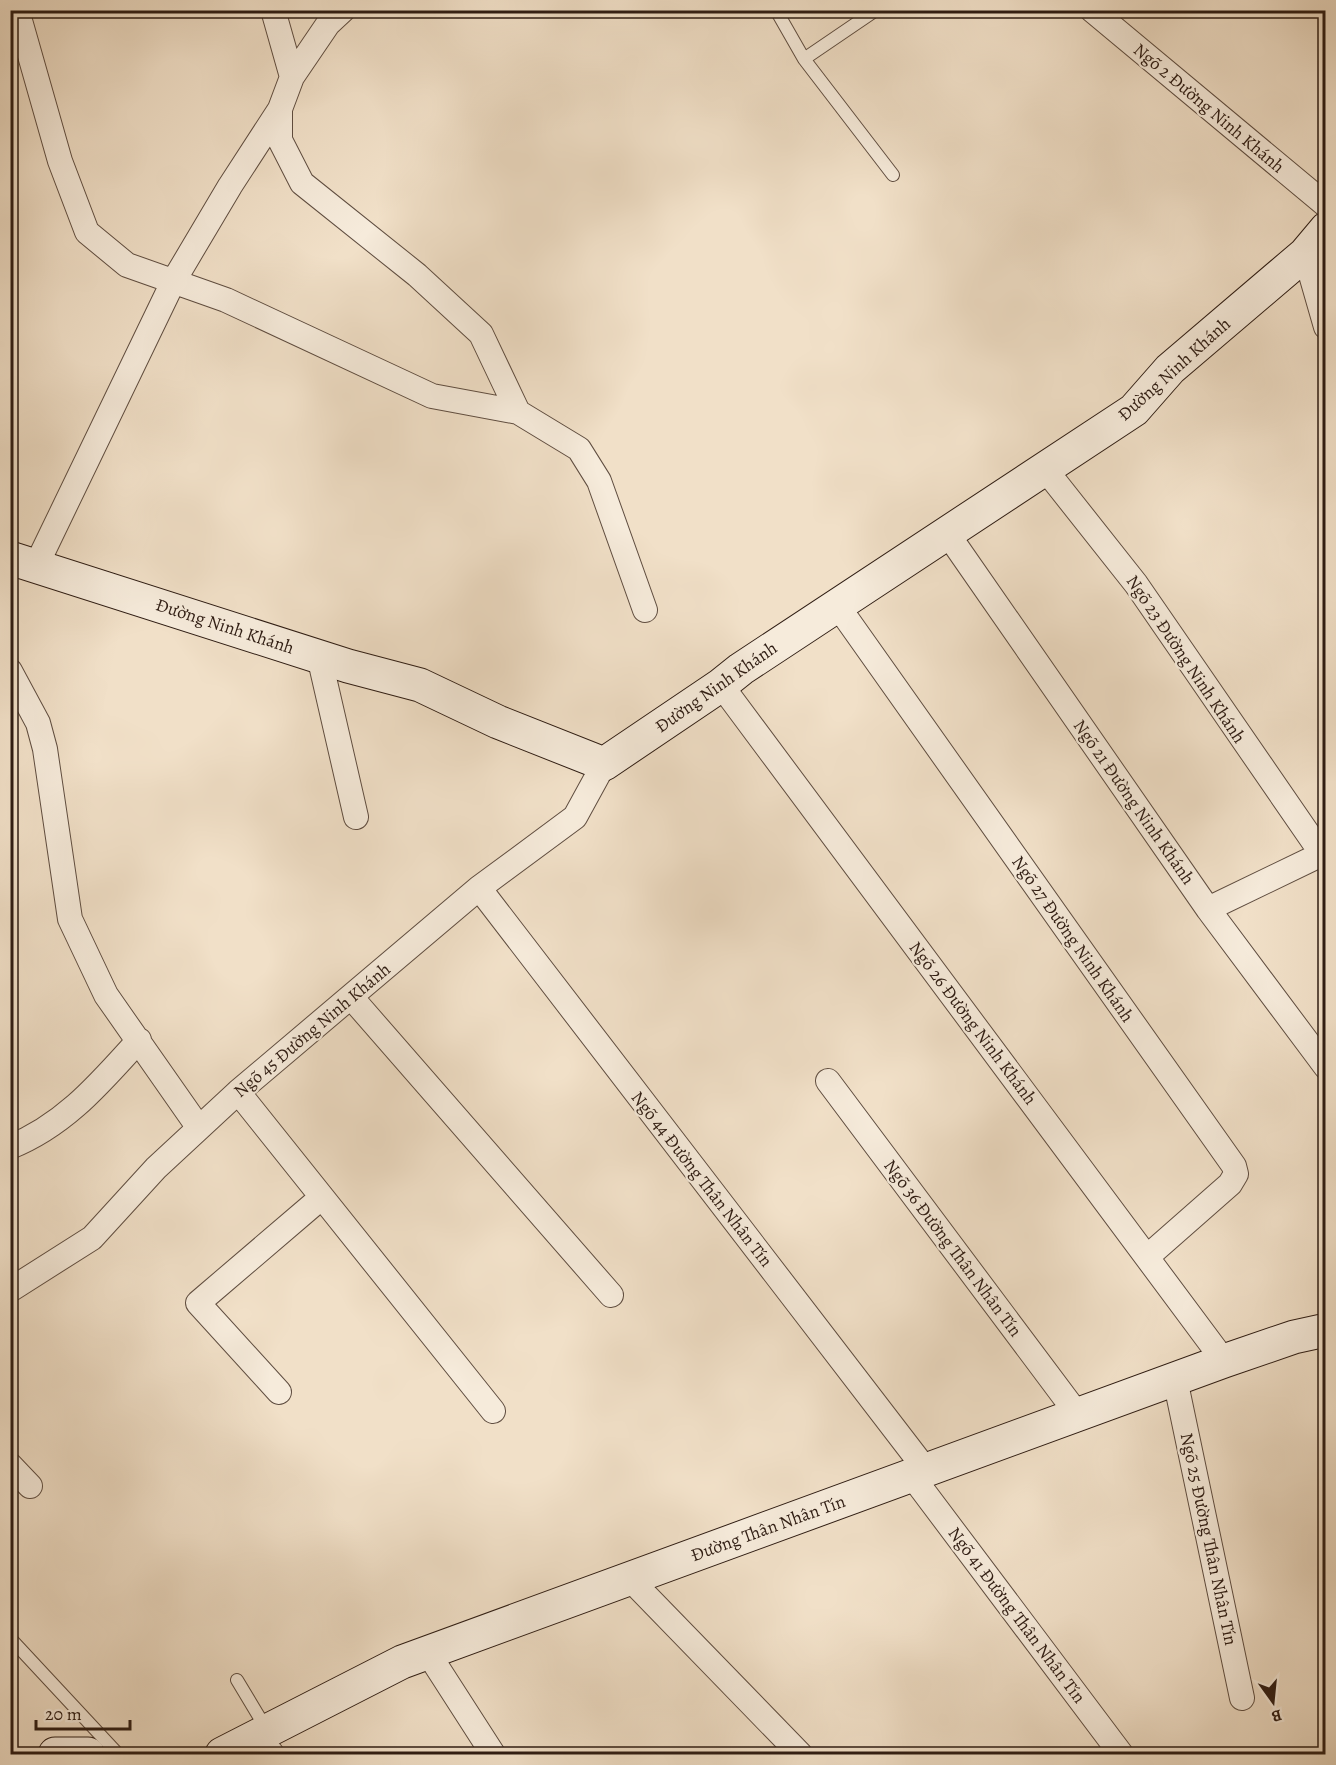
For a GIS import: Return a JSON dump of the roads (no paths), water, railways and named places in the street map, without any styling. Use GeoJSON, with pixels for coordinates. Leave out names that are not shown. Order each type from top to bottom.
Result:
{"type":"FeatureCollection","features":[{"type":"Feature","properties":{"kind":"street"},"geometry":{"type":"LineString","coordinates":[[17,10],[60,161],[87,232],[127,265],[226,300],[432,396],[518,412],[579,449],[599,481],[645,610]]}},
{"type":"Feature","properties":{"kind":"street"},"geometry":{"type":"LineString","coordinates":[[273,10],[292,77]]}},
{"type":"Feature","properties":{"kind":"street"},"geometry":{"type":"LineString","coordinates":[[23,562],[173,282],[230,186],[280,109],[292,77],[328,24],[343,10]]}},
{"type":"Feature","properties":{"kind":"street","name":"Ngõ 2 Đường Ninh Khánh"},"geometry":{"type":"LineString","coordinates":[[1104,14],[1326,205]]}},
{"type":"Feature","properties":{"kind":"street"},"geometry":{"type":"LineString","coordinates":[[280,109],[280,140],[302,183],[417,275],[481,334],[518,412]]}},
{"type":"Feature","properties":{"kind":"street","name":"Đường Ninh Khánh"},"geometry":{"type":"LineString","coordinates":[[23,562],[319,656],[420,685],[498,722],[604,764],[837,605],[1134,411],[1170,369],[1305,254],[1326,229]]}},
{"type":"Feature","properties":{"kind":"street"},"geometry":{"type":"LineString","coordinates":[[1305,254],[1326,327]]}},
{"type":"Feature","properties":{"kind":"street","name":"Ngõ 23 Đường Ninh Khánh"},"geometry":{"type":"LineString","coordinates":[[1045,469],[1136,584],[1322,854],[1208,909]]}},
{"type":"Feature","properties":{"kind":"street","name":"Ngõ 21 Đường Ninh Khánh"},"geometry":{"type":"LineString","coordinates":[[947,533],[1208,909],[1326,1067]]}},
{"type":"Feature","properties":{"kind":"street","name":"Ngõ 27 Đường Ninh Khánh"},"geometry":{"type":"LineString","coordinates":[[837,605],[1234,1166],[1236,1174],[1230,1184],[1147,1257]]}},
{"type":"Feature","properties":{"kind":"street"},"geometry":{"type":"LineString","coordinates":[[319,656],[356,817]]}},
{"type":"Feature","properties":{"kind":"street"},"geometry":{"type":"LineString","coordinates":[[10,671],[38,723],[45,749],[70,919],[106,994],[200,1128]]}},
{"type":"Feature","properties":{"kind":"street","name":"Ngõ 26 Đường Ninh Khánh"},"geometry":{"type":"LineString","coordinates":[[721,685],[1224,1361]]}},
{"type":"Feature","properties":{"kind":"street","name":"Ngõ 45 Đường Ninh Khánh"},"geometry":{"type":"LineString","coordinates":[[10,1290],[92,1238],[156,1168],[238,1092],[479,888],[574,817],[604,764]]}},
{"type":"Feature","properties":{"kind":"street","name":"Ngõ 44 Đường Thân Nhân Tín"},"geometry":{"type":"LineString","coordinates":[[479,888],[919,1473]]}},
{"type":"Feature","properties":{"kind":"street"},"geometry":{"type":"LineString","coordinates":[[351,997],[611,1295]]}},
{"type":"Feature","properties":{"kind":"street"},"geometry":{"type":"LineString","coordinates":[[10,1147],[38,1136],[87,1097],[139,1040]]}},
{"type":"Feature","properties":{"kind":"street","name":"Ngõ 36 Đường Thân Nhân Tín"},"geometry":{"type":"LineString","coordinates":[[828,1081],[1078,1415]]}},
{"type":"Feature","properties":{"kind":"street"},"geometry":{"type":"LineString","coordinates":[[238,1092],[493,1411]]}},
{"type":"Feature","properties":{"kind":"street"},"geometry":{"type":"LineString","coordinates":[[279,1392],[198,1303],[322,1197]]}},
{"type":"Feature","properties":{"kind":"street","name":"Đường Thân Nhân Tín"},"geometry":{"type":"LineString","coordinates":[[222,1755],[266,1740],[402,1662],[1224,1361],[1294,1337],[1326,1330]]}},
{"type":"Feature","properties":{"kind":"street","name":"Ngõ 25 Đường Thân Nhân Tín"},"geometry":{"type":"LineString","coordinates":[[1175,1379],[1242,1698]]}},
{"type":"Feature","properties":{"kind":"street"},"geometry":{"type":"LineString","coordinates":[[10,1465],[30,1486]]}},
{"type":"Feature","properties":{"kind":"street","name":"Ngõ 41 Đường Thân Nhân Tín"},"geometry":{"type":"LineString","coordinates":[[919,1473],[1121,1755]]}},
{"type":"Feature","properties":{"kind":"street"},"geometry":{"type":"LineString","coordinates":[[630,1579],[800,1755]]}},
{"type":"Feature","properties":{"kind":"street"},"geometry":{"type":"LineString","coordinates":[[429,1653],[493,1755]]}},
{"type":"Feature","properties":{"kind":"street"},"geometry":{"type":"LineString","coordinates":[[55,1755],[88,1755]]}},
{"type":"Feature","properties":{"kind":"lane"},"geometry":{"type":"LineString","coordinates":[[776,10],[804,59],[893,175]]}},
{"type":"Feature","properties":{"kind":"lane"},"geometry":{"type":"LineString","coordinates":[[804,59],[876,10]]}},
{"type":"Feature","properties":{"kind":"lane"},"geometry":{"type":"LineString","coordinates":[[10,1638],[118,1755]]}},
{"type":"Feature","properties":{"kind":"lane"},"geometry":{"type":"LineString","coordinates":[[237,1680],[266,1740]]}}]}
